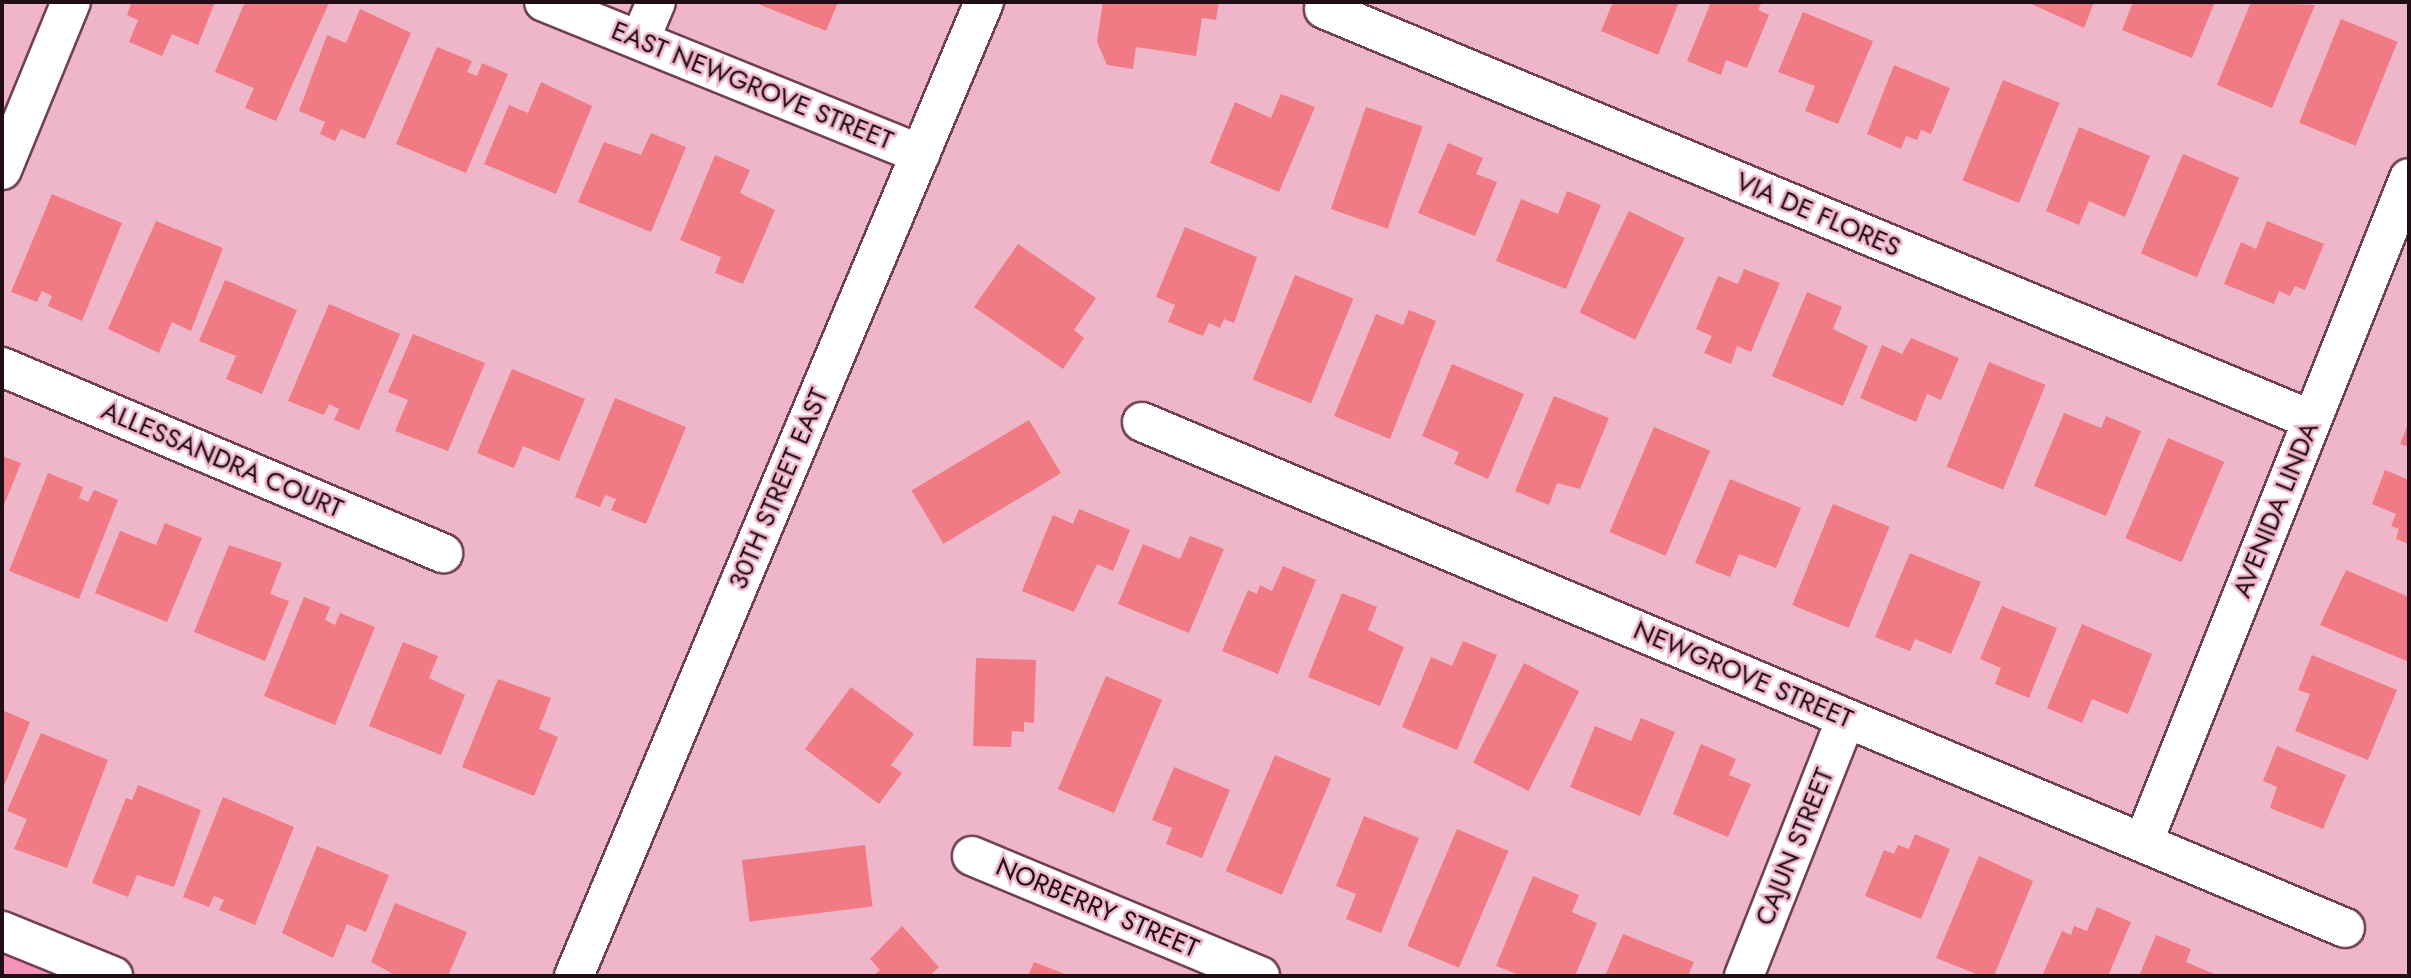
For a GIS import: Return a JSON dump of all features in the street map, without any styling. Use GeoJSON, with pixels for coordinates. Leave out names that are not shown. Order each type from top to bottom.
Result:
{"type":"FeatureCollection","features":[{"type":"Feature","properties":{"kind":"street"},"geometry":{"type":"LineString","coordinates":[[2,170],[71,2]]}},
{"type":"Feature","properties":{"kind":"street","name":"EAST NEWGROVE STREET"},"geometry":{"type":"LineString","coordinates":[[544,2],[921,154]]}},
{"type":"Feature","properties":{"kind":"street"},"geometry":{"type":"LineString","coordinates":[[640,40],[656,2]]}},
{"type":"Feature","properties":{"kind":"street","name":"30TH STREET EAST"},"geometry":{"type":"LineString","coordinates":[[574,976],[984,2]]}},
{"type":"Feature","properties":{"kind":"street","name":"VIA DE FLORES"},"geometry":{"type":"LineString","coordinates":[[1324,9],[2312,421]]}},
{"type":"Feature","properties":{"kind":"street","name":"AVENIDA LINDA"},"geometry":{"type":"LineString","coordinates":[[2143,843],[2409,178]]}},
{"type":"Feature","properties":{"kind":"street","name":"ALLESSANDRA COURT"},"geometry":{"type":"LineString","coordinates":[[2,367],[443,553]]}},
{"type":"Feature","properties":{"kind":"street","name":"NEWGROVE STREET"},"geometry":{"type":"LineString","coordinates":[[1142,422],[2345,928]]}},
{"type":"Feature","properties":{"kind":"street","name":"CAJUN STREET"},"geometry":{"type":"LineString","coordinates":[[1744,976],[1846,719]]}},
{"type":"Feature","properties":{"kind":"street","name":"NORBERRY STREET"},"geometry":{"type":"LineString","coordinates":[[972,856],[1260,976]]}},
{"type":"Feature","properties":{"kind":"street"},"geometry":{"type":"LineString","coordinates":[[2,931],[113,976]]}},
{"type":"Feature","properties":{"kind":"shaded area"},"geometry":{"type":"Polygon","coordinates":[[[2,953],[59,976],[2,976],[2,953]]]}},
{"type":"Feature","properties":{"kind":"building"},"geometry":{"type":"Polygon","coordinates":[[[132,2],[215,2],[198,45],[172,34],[162,56],[129,42],[138,20],[127,15],[132,2]]]}},
{"type":"Feature","properties":{"kind":"building"},"geometry":{"type":"Polygon","coordinates":[[[245,2],[329,3],[276,121],[245,108],[254,88],[215,72],[245,2]]]}},
{"type":"Feature","properties":{"kind":"building"},"geometry":{"type":"Polygon","coordinates":[[[753,2],[838,2],[826,31],[753,2]]]}},
{"type":"Feature","properties":{"kind":"building"},"geometry":{"type":"Polygon","coordinates":[[[1103,2],[1219,2],[1216,20],[1202,18],[1196,56],[1136,47],[1133,69],[1107,65],[1097,42],[1103,2]]]}},
{"type":"Feature","properties":{"kind":"building"},"geometry":{"type":"Polygon","coordinates":[[[1613,2],[1679,2],[1658,55],[1601,31],[1613,2]]]}},
{"type":"Feature","properties":{"kind":"building"},"geometry":{"type":"Polygon","coordinates":[[[1711,2],[1762,2],[1758,10],[1769,15],[1747,68],[1726,60],[1721,75],[1687,61],[1711,2]]]}},
{"type":"Feature","properties":{"kind":"building"},"geometry":{"type":"Polygon","coordinates":[[[2027,2],[2094,2],[2084,28],[2027,2]]]}},
{"type":"Feature","properties":{"kind":"building"},"geometry":{"type":"Polygon","coordinates":[[[2133,2],[2215,2],[2192,58],[2122,30],[2133,2]]]}},
{"type":"Feature","properties":{"kind":"building"},"geometry":{"type":"Polygon","coordinates":[[[2251,2],[2315,5],[2272,108],[2217,85],[2251,2]]]}},
{"type":"Feature","properties":{"kind":"building"},"geometry":{"type":"Polygon","coordinates":[[[360,9],[411,33],[365,139],[341,129],[335,141],[320,134],[325,122],[299,111],[327,35],[346,43],[360,9]]]}},
{"type":"Feature","properties":{"kind":"building"},"geometry":{"type":"Polygon","coordinates":[[[1803,12],[1873,41],[1838,124],[1805,111],[1815,86],[1778,72],[1803,12]]]}},
{"type":"Feature","properties":{"kind":"building"},"geometry":{"type":"Polygon","coordinates":[[[2341,19],[2398,42],[2356,146],[2299,123],[2341,19]]]}},
{"type":"Feature","properties":{"kind":"building"},"geometry":{"type":"Polygon","coordinates":[[[437,47],[472,61],[467,72],[477,76],[482,63],[508,74],[466,173],[396,144],[437,47]]]}},
{"type":"Feature","properties":{"kind":"building"},"geometry":{"type":"Polygon","coordinates":[[[1894,65],[1950,88],[1931,134],[1921,130],[1917,140],[1906,136],[1901,149],[1867,134],[1894,65]]]}},
{"type":"Feature","properties":{"kind":"building"},"geometry":{"type":"Polygon","coordinates":[[[2003,80],[2060,103],[2019,203],[1963,180],[2003,80]]]}},
{"type":"Feature","properties":{"kind":"building"},"geometry":{"type":"Polygon","coordinates":[[[541,82],[592,106],[556,194],[484,164],[509,105],[528,113],[541,82]]]}},
{"type":"Feature","properties":{"kind":"building"},"geometry":{"type":"Polygon","coordinates":[[[1281,94],[1315,107],[1279,192],[1210,163],[1235,102],[1271,118],[1281,94]]]}},
{"type":"Feature","properties":{"kind":"building"},"geometry":{"type":"Polygon","coordinates":[[[1366,107],[1423,127],[1388,229],[1331,209],[1366,107]]]}},
{"type":"Feature","properties":{"kind":"building"},"geometry":{"type":"Polygon","coordinates":[[[2079,127],[2150,156],[2125,217],[2089,201],[2079,225],[2046,211],[2079,127]]]}},
{"type":"Feature","properties":{"kind":"building"},"geometry":{"type":"Polygon","coordinates":[[[651,133],[686,147],[651,232],[578,202],[604,142],[641,155],[651,133]]]}},
{"type":"Feature","properties":{"kind":"building"},"geometry":{"type":"Polygon","coordinates":[[[1448,143],[1483,158],[1476,174],[1497,182],[1475,236],[1418,213],[1448,143]]]}},
{"type":"Feature","properties":{"kind":"building"},"geometry":{"type":"Polygon","coordinates":[[[2183,154],[2239,178],[2197,277],[2141,253],[2183,154]]]}},
{"type":"Feature","properties":{"kind":"building"},"geometry":{"type":"Polygon","coordinates":[[[715,155],[750,170],[740,193],[775,210],[743,284],[715,273],[721,257],[680,240],[715,155]]]}},
{"type":"Feature","properties":{"kind":"building"},"geometry":{"type":"Polygon","coordinates":[[[1567,191],[1601,205],[1566,289],[1496,261],[1521,199],[1558,214],[1567,191]]]}},
{"type":"Feature","properties":{"kind":"building"},"geometry":{"type":"Polygon","coordinates":[[[52,194],[122,223],[82,321],[48,306],[52,296],[42,291],[37,302],[11,292],[52,194]]]}},
{"type":"Feature","properties":{"kind":"building"},"geometry":{"type":"Polygon","coordinates":[[[1629,211],[1685,238],[1635,340],[1579,313],[1629,211]]]}},
{"type":"Feature","properties":{"kind":"building"},"geometry":{"type":"Polygon","coordinates":[[[156,221],[223,248],[191,331],[172,322],[159,353],[108,329],[156,221]]]}},
{"type":"Feature","properties":{"kind":"building"},"geometry":{"type":"Polygon","coordinates":[[[2267,221],[2324,244],[2305,290],[2295,286],[2290,296],[2279,291],[2274,304],[2224,284],[2241,242],[2256,249],[2267,221]]]}},
{"type":"Feature","properties":{"kind":"building"},"geometry":{"type":"Polygon","coordinates":[[[1185,227],[1257,257],[1234,323],[1224,319],[1220,328],[1209,323],[1203,336],[1168,322],[1175,305],[1156,297],[1185,227]]]}},
{"type":"Feature","properties":{"kind":"building"},"geometry":{"type":"Polygon","coordinates":[[[1018,244],[1096,298],[1074,330],[1084,338],[1063,369],[974,307],[1018,244]]]}},
{"type":"Feature","properties":{"kind":"building"},"geometry":{"type":"Polygon","coordinates":[[[1744,269],[1780,283],[1751,352],[1737,346],[1731,364],[1704,353],[1712,336],[1696,329],[1718,276],[1738,284],[1744,269]]]}},
{"type":"Feature","properties":{"kind":"building"},"geometry":{"type":"Polygon","coordinates":[[[1295,275],[1353,299],[1311,403],[1253,380],[1295,275]]]}},
{"type":"Feature","properties":{"kind":"building"},"geometry":{"type":"Polygon","coordinates":[[[225,280],[297,310],[262,394],[226,379],[236,356],[199,341],[225,280]]]}},
{"type":"Feature","properties":{"kind":"building"},"geometry":{"type":"Polygon","coordinates":[[[1807,292],[1842,307],[1833,329],[1868,346],[1843,406],[1772,376],[1807,292]]]}},
{"type":"Feature","properties":{"kind":"building"},"geometry":{"type":"Polygon","coordinates":[[[329,304],[400,334],[359,430],[334,420],[339,409],[329,404],[324,415],[288,401],[329,304]]]}},
{"type":"Feature","properties":{"kind":"building"},"geometry":{"type":"Polygon","coordinates":[[[1409,310],[1436,321],[1390,439],[1334,416],[1376,314],[1403,325],[1409,310]]]}},
{"type":"Feature","properties":{"kind":"building"},"geometry":{"type":"Polygon","coordinates":[[[413,334],[485,363],[448,451],[395,431],[408,400],[388,392],[413,334]]]}},
{"type":"Feature","properties":{"kind":"building"},"geometry":{"type":"Polygon","coordinates":[[[1911,338],[1959,358],[1941,400],[1927,394],[1916,422],[1860,398],[1882,345],[1902,354],[1911,338]]]}},
{"type":"Feature","properties":{"kind":"building"},"geometry":{"type":"Polygon","coordinates":[[[1989,362],[2046,385],[2003,490],[1947,467],[1989,362]]]}},
{"type":"Feature","properties":{"kind":"building"},"geometry":{"type":"Polygon","coordinates":[[[1452,364],[1524,394],[1488,479],[1454,464],[1459,452],[1422,436],[1452,364]]]}},
{"type":"Feature","properties":{"kind":"building"},"geometry":{"type":"Polygon","coordinates":[[[512,369],[585,399],[559,461],[523,446],[514,468],[477,453],[512,369]]]}},
{"type":"Feature","properties":{"kind":"building"},"geometry":{"type":"Polygon","coordinates":[[[1554,396],[1609,418],[1580,489],[1557,483],[1549,505],[1515,491],[1554,396]]]}},
{"type":"Feature","properties":{"kind":"building"},"geometry":{"type":"Polygon","coordinates":[[[615,398],[686,427],[646,524],[611,510],[616,499],[605,495],[600,507],[575,497],[615,398]]]}},
{"type":"Feature","properties":{"kind":"building"},"geometry":{"type":"Polygon","coordinates":[[[2064,413],[2101,428],[2106,416],[2141,431],[2106,516],[2034,486],[2064,413]]]}},
{"type":"Feature","properties":{"kind":"building"},"geometry":{"type":"Polygon","coordinates":[[[1029,420],[1061,473],[944,544],[912,491],[1029,420]]]}},
{"type":"Feature","properties":{"kind":"building"},"geometry":{"type":"Polygon","coordinates":[[[2409,422],[2409,447],[2400,444],[2409,422]]]}},
{"type":"Feature","properties":{"kind":"building"},"geometry":{"type":"Polygon","coordinates":[[[1654,427],[1710,451],[1666,556],[1609,532],[1654,427]]]}},
{"type":"Feature","properties":{"kind":"building"},"geometry":{"type":"Polygon","coordinates":[[[2168,438],[2224,462],[2182,562],[2125,538],[2168,438]]]}},
{"type":"Feature","properties":{"kind":"building"},"geometry":{"type":"Polygon","coordinates":[[[2,456],[21,463],[2,510],[2,456]]]}},
{"type":"Feature","properties":{"kind":"building"},"geometry":{"type":"Polygon","coordinates":[[[2385,470],[2409,480],[2409,544],[2396,539],[2399,529],[2391,526],[2396,514],[2372,504],[2385,470]]]}},
{"type":"Feature","properties":{"kind":"building"},"geometry":{"type":"Polygon","coordinates":[[[48,473],[83,487],[79,498],[88,502],[94,490],[118,500],[79,599],[9,571],[48,473]]]}},
{"type":"Feature","properties":{"kind":"building"},"geometry":{"type":"Polygon","coordinates":[[[1730,479],[1801,508],[1776,568],[1739,554],[1730,577],[1695,563],[1730,479]]]}},
{"type":"Feature","properties":{"kind":"building"},"geometry":{"type":"Polygon","coordinates":[[[1833,504],[1890,527],[1849,628],[1792,605],[1833,504]]]}},
{"type":"Feature","properties":{"kind":"building"},"geometry":{"type":"Polygon","coordinates":[[[1079,509],[1130,530],[1113,571],[1097,564],[1074,612],[1022,591],[1053,515],[1073,524],[1079,509]]]}},
{"type":"Feature","properties":{"kind":"building"},"geometry":{"type":"Polygon","coordinates":[[[165,523],[202,538],[167,622],[95,593],[120,531],[156,545],[165,523]]]}},
{"type":"Feature","properties":{"kind":"building"},"geometry":{"type":"Polygon","coordinates":[[[1190,536],[1224,549],[1189,633],[1118,604],[1143,544],[1180,559],[1190,536]]]}},
{"type":"Feature","properties":{"kind":"building"},"geometry":{"type":"Polygon","coordinates":[[[229,545],[282,563],[270,594],[289,601],[265,661],[194,632],[229,545]]]}},
{"type":"Feature","properties":{"kind":"building"},"geometry":{"type":"Polygon","coordinates":[[[1910,553],[1981,582],[1951,654],[1915,639],[1910,651],[1875,637],[1910,553]]]}},
{"type":"Feature","properties":{"kind":"building"},"geometry":{"type":"Polygon","coordinates":[[[1283,566],[1316,580],[1278,674],[1222,651],[1248,590],[1257,594],[1260,585],[1272,591],[1283,566]]]}},
{"type":"Feature","properties":{"kind":"building"},"geometry":{"type":"Polygon","coordinates":[[[2346,570],[2409,597],[2409,662],[2320,625],[2346,570]]]}},
{"type":"Feature","properties":{"kind":"building"},"geometry":{"type":"Polygon","coordinates":[[[1342,593],[1377,607],[1368,630],[1404,647],[1380,706],[1308,677],[1342,593]]]}},
{"type":"Feature","properties":{"kind":"building"},"geometry":{"type":"Polygon","coordinates":[[[304,597],[330,607],[325,620],[335,625],[340,613],[375,627],[335,725],[264,696],[304,597]]]}},
{"type":"Feature","properties":{"kind":"building"},"geometry":{"type":"Polygon","coordinates":[[[2002,606],[2057,628],[2029,698],[1995,684],[2001,668],[1980,659],[2002,606]]]}},
{"type":"Feature","properties":{"kind":"building"},"geometry":{"type":"Polygon","coordinates":[[[2082,624],[2152,654],[2128,714],[2092,699],[2082,723],[2047,708],[2082,624]]]}},
{"type":"Feature","properties":{"kind":"building"},"geometry":{"type":"Polygon","coordinates":[[[1463,641],[1497,655],[1457,750],[1402,727],[1431,657],[1452,666],[1463,641]]]}},
{"type":"Feature","properties":{"kind":"building"},"geometry":{"type":"Polygon","coordinates":[[[403,642],[438,656],[429,678],[465,695],[441,755],[369,726],[403,642]]]}},
{"type":"Feature","properties":{"kind":"building"},"geometry":{"type":"Polygon","coordinates":[[[2312,655],[2397,690],[2368,760],[2295,731],[2310,694],[2298,690],[2312,655]]]}},
{"type":"Feature","properties":{"kind":"building"},"geometry":{"type":"Polygon","coordinates":[[[976,658],[1036,660],[1034,723],[1024,722],[1024,732],[1012,731],[1011,747],[973,746],[976,658]]]}},
{"type":"Feature","properties":{"kind":"building"},"geometry":{"type":"Polygon","coordinates":[[[1524,663],[1579,691],[1528,791],[1473,763],[1524,663]]]}},
{"type":"Feature","properties":{"kind":"building"},"geometry":{"type":"Polygon","coordinates":[[[1106,676],[1162,700],[1114,813],[1058,789],[1106,676]]]}},
{"type":"Feature","properties":{"kind":"building"},"geometry":{"type":"Polygon","coordinates":[[[498,679],[551,698],[539,729],[558,737],[534,796],[462,767],[498,679]]]}},
{"type":"Feature","properties":{"kind":"building"},"geometry":{"type":"Polygon","coordinates":[[[851,687],[914,734],[891,765],[902,773],[879,804],[805,749],[851,687]]]}},
{"type":"Feature","properties":{"kind":"building"},"geometry":{"type":"Polygon","coordinates":[[[2,710],[30,722],[2,791],[2,710]]]}},
{"type":"Feature","properties":{"kind":"building"},"geometry":{"type":"Polygon","coordinates":[[[1641,718],[1675,732],[1640,816],[1570,787],[1595,726],[1631,741],[1641,718]]]}},
{"type":"Feature","properties":{"kind":"building"},"geometry":{"type":"Polygon","coordinates":[[[41,733],[108,760],[67,868],[14,849],[27,819],[7,811],[41,733]]]}},
{"type":"Feature","properties":{"kind":"building"},"geometry":{"type":"Polygon","coordinates":[[[1701,744],[1736,759],[1729,775],[1751,784],[1728,837],[1673,814],[1701,744]]]}},
{"type":"Feature","properties":{"kind":"building"},"geometry":{"type":"Polygon","coordinates":[[[2277,746],[2346,775],[2323,829],[2270,808],[2277,787],[2263,781],[2277,746]]]}},
{"type":"Feature","properties":{"kind":"building"},"geometry":{"type":"Polygon","coordinates":[[[1275,755],[1331,779],[1282,895],[1226,871],[1275,755]]]}},
{"type":"Feature","properties":{"kind":"building"},"geometry":{"type":"Polygon","coordinates":[[[1174,767],[1230,790],[1202,858],[1166,844],[1172,828],[1152,820],[1174,767]]]}},
{"type":"Feature","properties":{"kind":"building"},"geometry":{"type":"Polygon","coordinates":[[[138,785],[201,810],[174,887],[137,875],[128,897],[92,883],[126,798],[132,800],[138,785]]]}},
{"type":"Feature","properties":{"kind":"building"},"geometry":{"type":"Polygon","coordinates":[[[223,797],[294,827],[255,925],[219,910],[224,900],[214,896],[209,907],[183,897],[223,797]]]}},
{"type":"Feature","properties":{"kind":"building"},"geometry":{"type":"Polygon","coordinates":[[[1364,816],[1419,838],[1381,933],[1346,919],[1356,894],[1336,886],[1364,816]]]}},
{"type":"Feature","properties":{"kind":"building"},"geometry":{"type":"Polygon","coordinates":[[[1457,829],[1509,851],[1459,968],[1407,946],[1457,829]]]}},
{"type":"Feature","properties":{"kind":"building"},"geometry":{"type":"Polygon","coordinates":[[[1915,834],[1950,849],[1921,919],[1865,896],[1884,850],[1894,854],[1898,845],[1909,849],[1915,834]]]}},
{"type":"Feature","properties":{"kind":"building"},"geometry":{"type":"Polygon","coordinates":[[[865,845],[873,907],[749,922],[742,860],[865,845]]]}},
{"type":"Feature","properties":{"kind":"building"},"geometry":{"type":"Polygon","coordinates":[[[317,846],[389,875],[366,932],[347,924],[333,958],[282,933],[317,846]]]}},
{"type":"Feature","properties":{"kind":"building"},"geometry":{"type":"Polygon","coordinates":[[[1979,856],[2033,881],[1994,976],[1981,976],[1936,958],[1979,856]]]}},
{"type":"Feature","properties":{"kind":"building"},"geometry":{"type":"Polygon","coordinates":[[[1533,876],[1579,895],[1572,912],[1597,923],[1575,976],[1522,976],[1496,966],[1533,876]]]}},
{"type":"Feature","properties":{"kind":"building"},"geometry":{"type":"Polygon","coordinates":[[[395,903],[467,932],[448,976],[397,976],[371,962],[395,903]]]}},
{"type":"Feature","properties":{"kind":"building"},"geometry":{"type":"Polygon","coordinates":[[[2097,907],[2131,922],[2108,976],[2042,976],[2062,931],[2071,935],[2074,926],[2087,931],[2097,907]]]}},
{"type":"Feature","properties":{"kind":"building"},"geometry":{"type":"Polygon","coordinates":[[[902,926],[939,967],[929,976],[873,976],[880,970],[870,959],[902,926]]]}},
{"type":"Feature","properties":{"kind":"building"},"geometry":{"type":"Polygon","coordinates":[[[1623,934],[1694,962],[1688,976],[1605,976],[1623,934]]]}},
{"type":"Feature","properties":{"kind":"building"},"geometry":{"type":"Polygon","coordinates":[[[2156,935],[2191,949],[2186,962],[2219,976],[2139,976],[2156,935]]]}},
{"type":"Feature","properties":{"kind":"building"},"geometry":{"type":"Polygon","coordinates":[[[1034,962],[1070,976],[1028,976],[1034,962]]]}}]}
